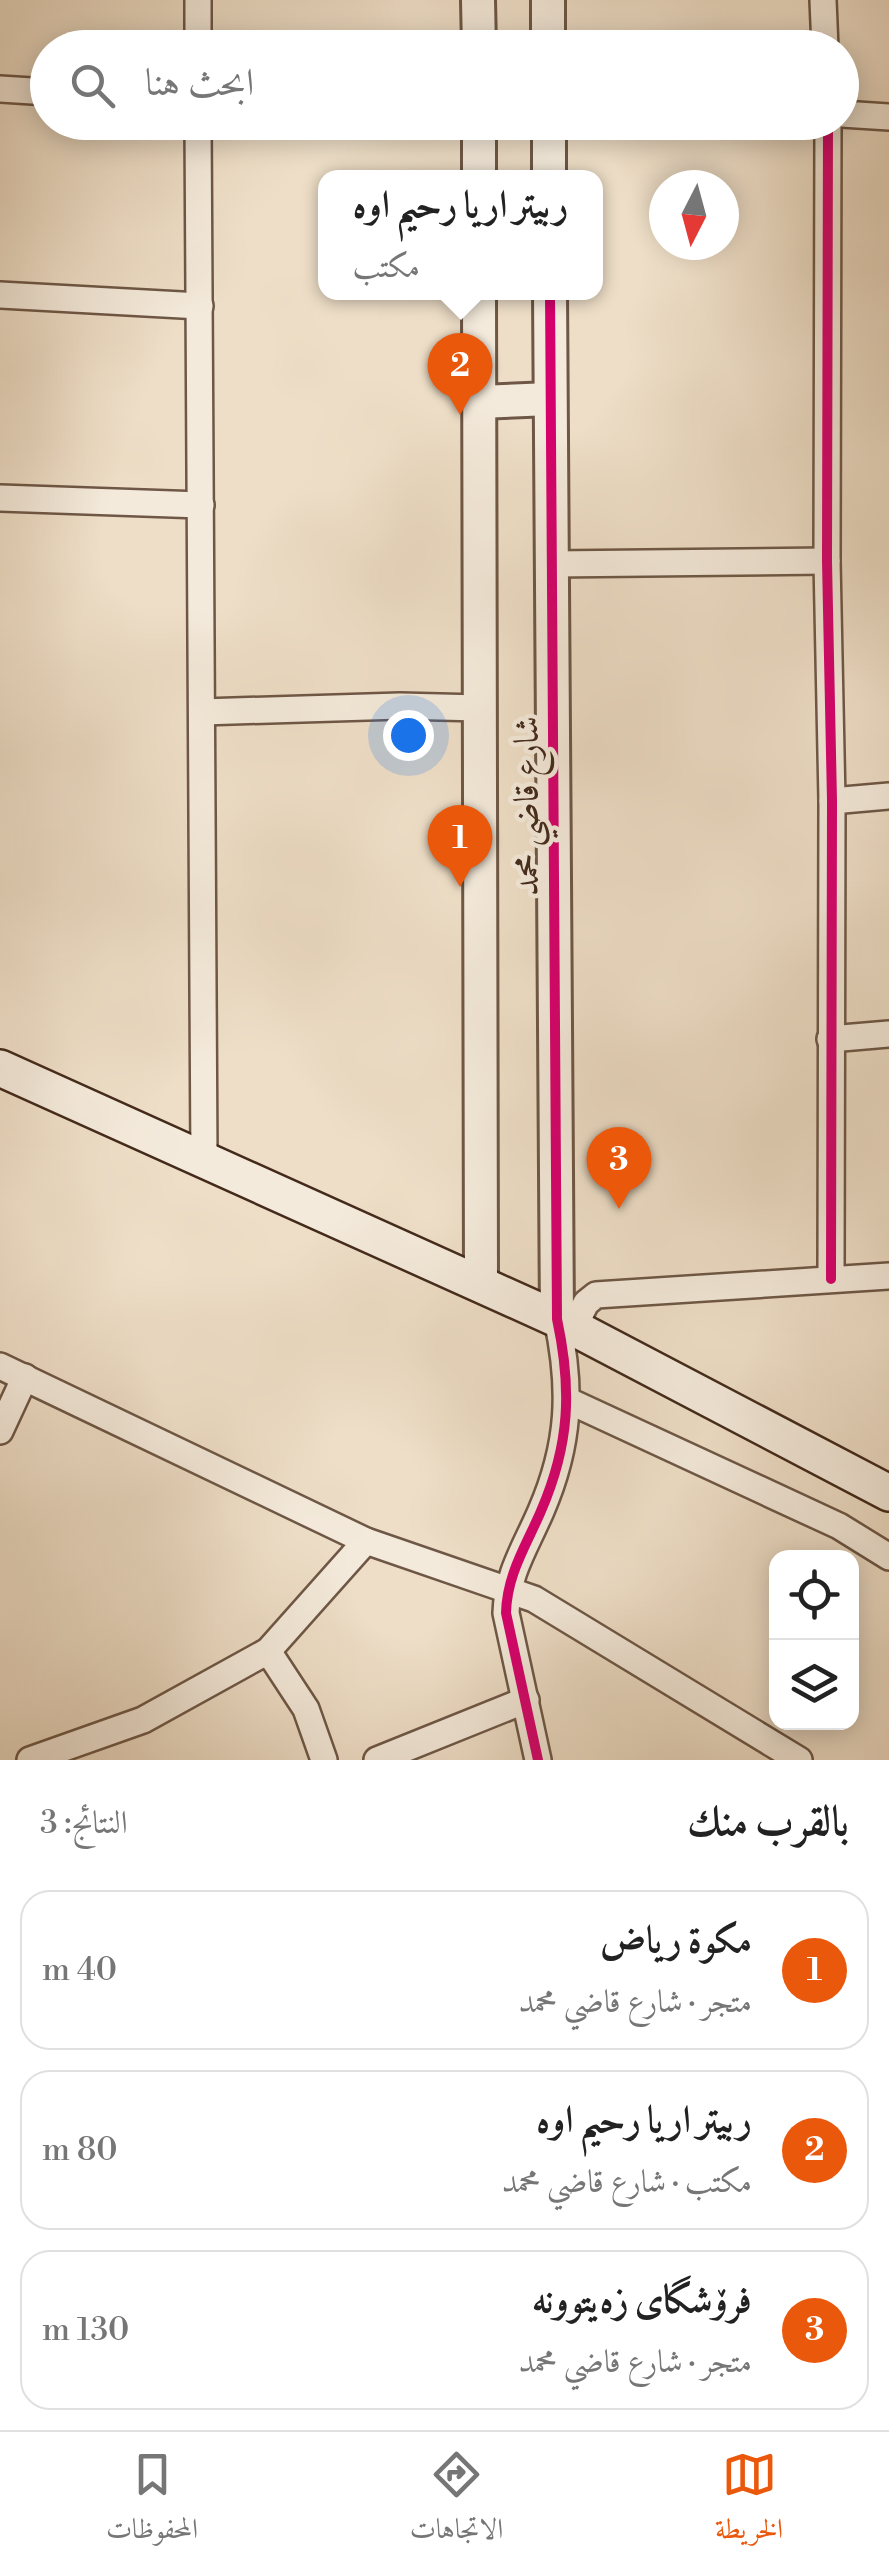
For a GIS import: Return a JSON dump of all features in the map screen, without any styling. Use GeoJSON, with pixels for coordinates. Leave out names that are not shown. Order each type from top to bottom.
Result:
{"type":"FeatureCollection","features":[{"type":"Feature","properties":{"kind":"main road"},"geometry":{"type":"LineString","coordinates":[[0,1068],[565,1324],[889,1493]]}},
{"type":"Feature","properties":{"kind":"street"},"geometry":{"type":"LineString","coordinates":[[198,0],[198,30]]}},
{"type":"Feature","properties":{"kind":"street"},"geometry":{"type":"LineString","coordinates":[[478,0],[478,30]]}},
{"type":"Feature","properties":{"kind":"street"},"geometry":{"type":"LineString","coordinates":[[548,0],[548,30]]}},
{"type":"Feature","properties":{"kind":"street"},"geometry":{"type":"LineString","coordinates":[[823,0],[824,30]]}},
{"type":"Feature","properties":{"kind":"street"},"geometry":{"type":"LineString","coordinates":[[0,89],[30,91]]}},
{"type":"Feature","properties":{"kind":"street"},"geometry":{"type":"LineString","coordinates":[[859,115],[889,117]]}},
{"type":"Feature","properties":{"kind":"street"},"geometry":{"type":"LineString","coordinates":[[198,140],[204,1160]]}},
{"type":"Feature","properties":{"kind":"street"},"geometry":{"type":"LineString","coordinates":[[479,140],[479,170]]}},
{"type":"Feature","properties":{"kind":"street"},"geometry":{"type":"LineString","coordinates":[[548,140],[549,170]]}},
{"type":"Feature","properties":{"kind":"street"},"geometry":{"type":"LineString","coordinates":[[828,140],[831,1279]]}},
{"type":"Feature","properties":{"kind":"street"},"geometry":{"type":"LineString","coordinates":[[0,295],[200,306]]}},
{"type":"Feature","properties":{"kind":"street","name":"شارع قاضي محمد"},"geometry":{"type":"LineString","coordinates":[[479,300],[481,1285]]}},
{"type":"Feature","properties":{"kind":"street","name":"شارع قاضي محمد"},"geometry":{"type":"LineString","coordinates":[[550,300],[565,1324]]}},
{"type":"Feature","properties":{"kind":"street"},"geometry":{"type":"LineString","coordinates":[[479,402],[550,399]]}},
{"type":"Feature","properties":{"kind":"street"},"geometry":{"type":"LineString","coordinates":[[0,498],[201,506]]}},
{"type":"Feature","properties":{"kind":"street"},"geometry":{"type":"LineString","coordinates":[[552,564],[827,561]]}},
{"type":"Feature","properties":{"kind":"street"},"geometry":{"type":"LineString","coordinates":[[202,712],[400,706],[480,708]]}},
{"type":"Feature","properties":{"kind":"street"},"geometry":{"type":"LineString","coordinates":[[832,801],[889,796]]}},
{"type":"Feature","properties":{"kind":"street"},"geometry":{"type":"LineString","coordinates":[[830,1039],[889,1034]]}},
{"type":"Feature","properties":{"kind":"street"},"geometry":{"type":"LineString","coordinates":[[538,1760],[506,1613],[507,1589],[561,1456],[569,1401],[565,1324],[596,1295],[889,1276]]}},
{"type":"Feature","properties":{"kind":"street"},"geometry":{"type":"LineString","coordinates":[[0,1366],[366,1541],[534,1599],[800,1760]]}},
{"type":"Feature","properties":{"kind":"street"},"geometry":{"type":"LineString","coordinates":[[0,1431],[25,1377]]}},
{"type":"Feature","properties":{"kind":"street"},"geometry":{"type":"LineString","coordinates":[[569,1401],[840,1526],[889,1557]]}},
{"type":"Feature","properties":{"kind":"street"},"geometry":{"type":"LineString","coordinates":[[30,1760],[143,1720],[268,1650],[366,1541]]}},
{"type":"Feature","properties":{"kind":"street"},"geometry":{"type":"LineString","coordinates":[[268,1650],[306,1709],[324,1760]]}},
{"type":"Feature","properties":{"kind":"street"},"geometry":{"type":"LineString","coordinates":[[377,1760],[526,1700]]}},
{"type":"Feature","properties":{"kind":"cycle path"},"geometry":{"type":"LineString","coordinates":[[828,140],[831,1279]]}},
{"type":"Feature","properties":{"kind":"cycle path"},"geometry":{"type":"LineString","coordinates":[[538,1760],[506,1613],[514,1573],[551,1486],[566,1416],[565,1369],[557,1319],[550,300]]}},
{"type":"Feature","properties":{"kind":"place","name":"ربيتر اريا رحيم اوه"},"geometry":{"type":"Point","coordinates":[460,415]}},
{"type":"Feature","properties":{"kind":"place","name":"مكوة رياض"},"geometry":{"type":"Point","coordinates":[460,887]}},
{"type":"Feature","properties":{"kind":"place","name":"فرۆشگای زەیتوونە"},"geometry":{"type":"Point","coordinates":[619,1209]}}]}
